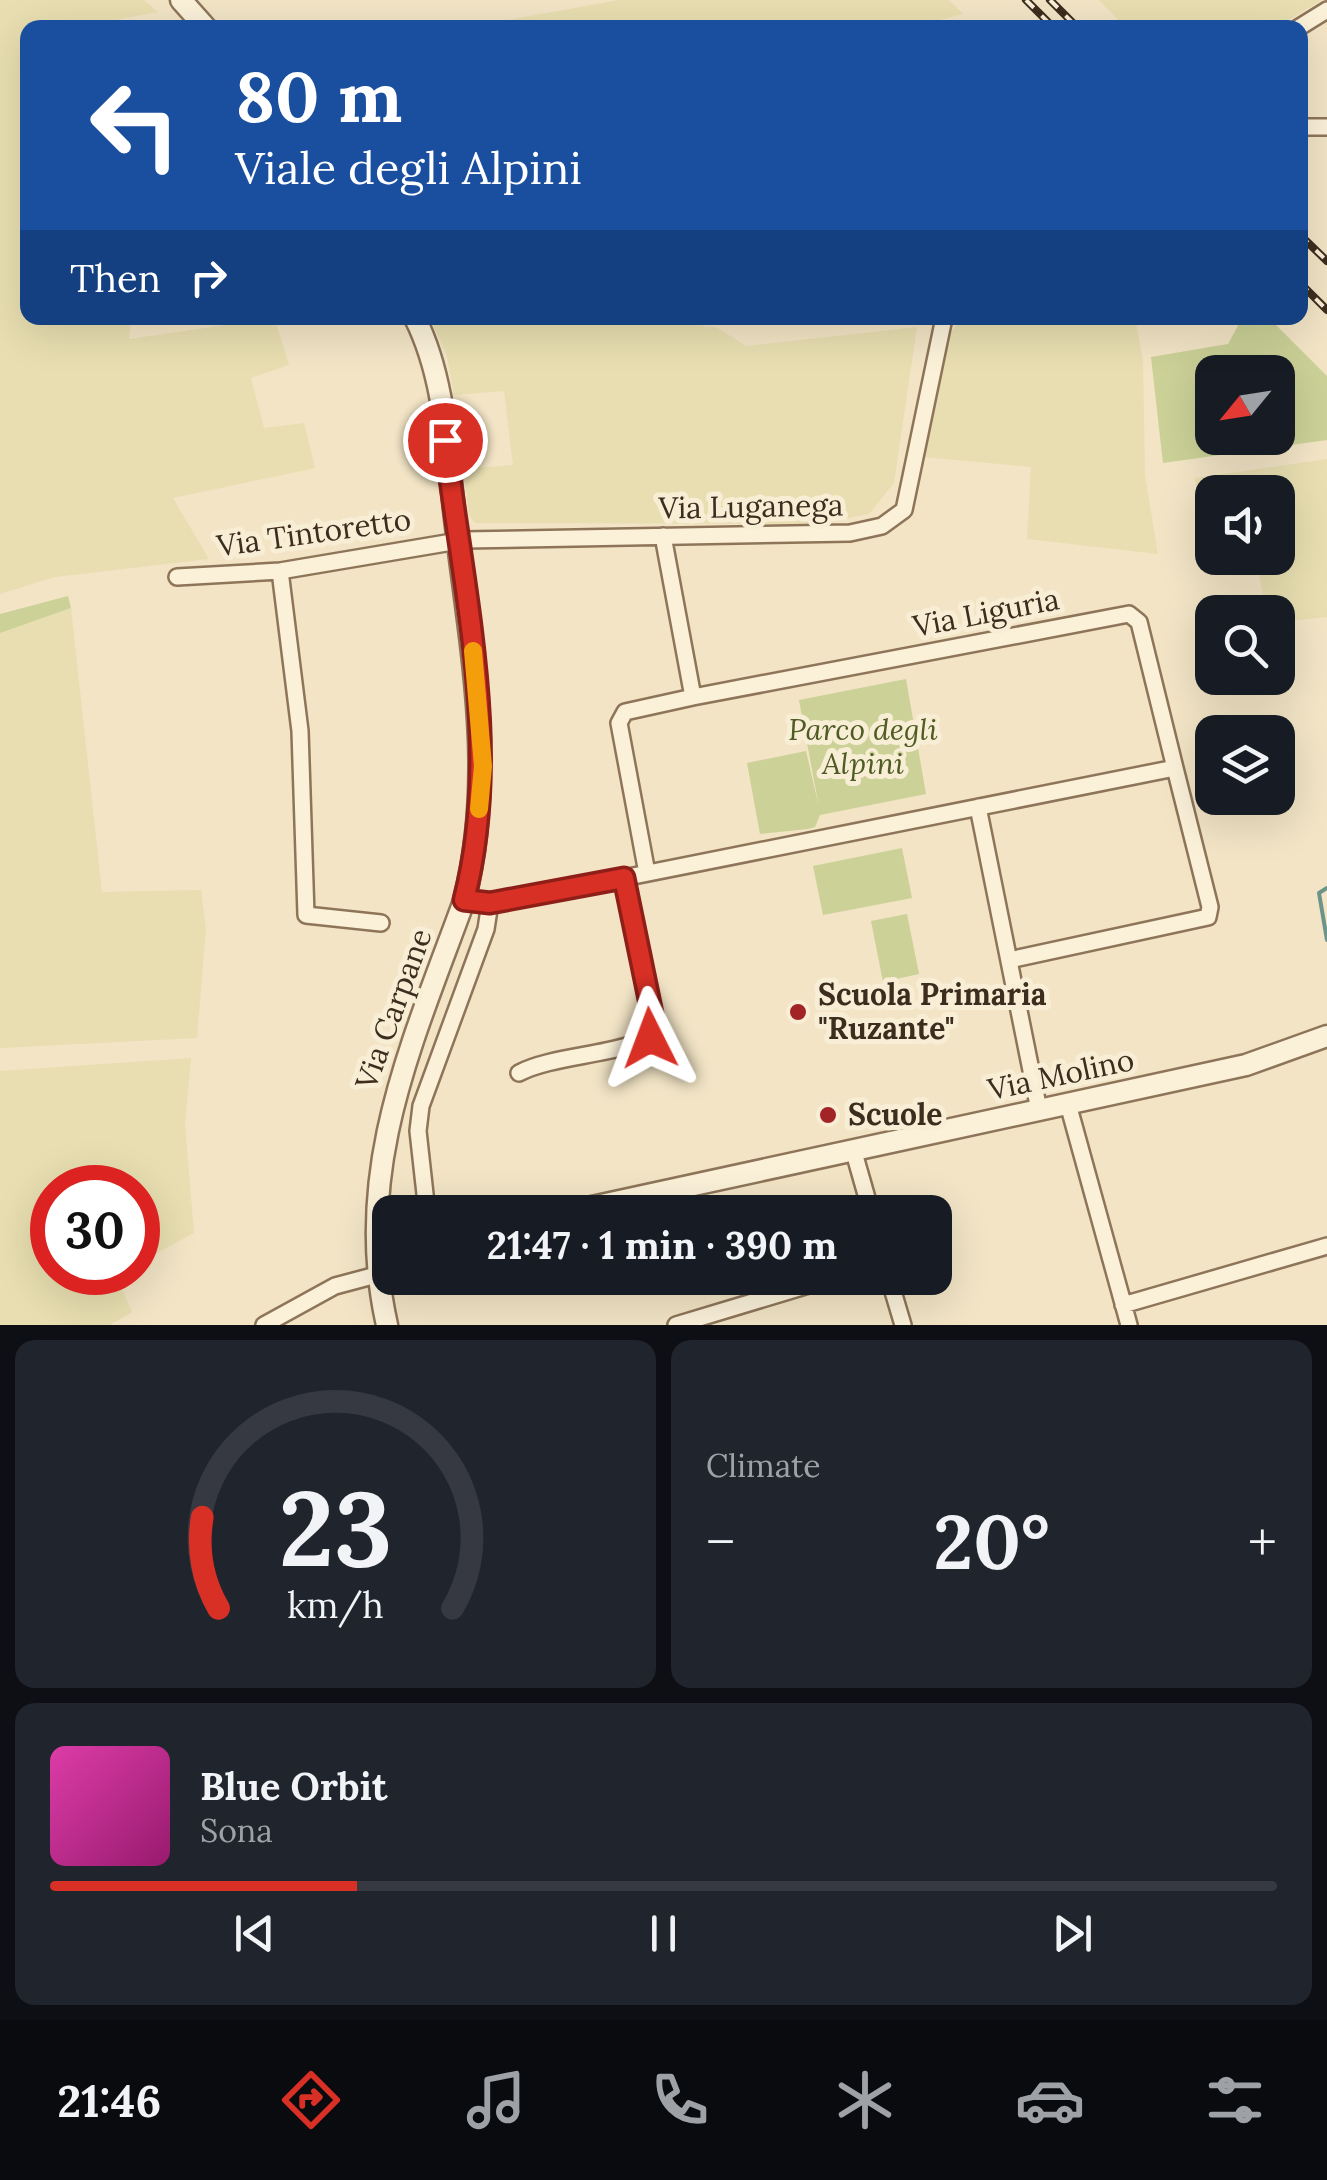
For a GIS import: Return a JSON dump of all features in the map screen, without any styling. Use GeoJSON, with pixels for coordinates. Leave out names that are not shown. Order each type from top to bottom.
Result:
{"type":"FeatureCollection","features":[{"type":"Feature","properties":{"kind":"street"},"geometry":{"type":"LineString","coordinates":[[181,0],[199,20]]}},
{"type":"Feature","properties":{"kind":"street","name":"Via Carpane"},"geometry":{"type":"LineString","coordinates":[[382,1195],[381,1163],[387,1117],[474,864],[483,766],[479,702],[437,373],[418,325]]}},
{"type":"Feature","properties":{"kind":"street","name":"Via Luganega"},"geometry":{"type":"LineString","coordinates":[[457,541],[850,534],[882,526],[904,510],[943,325]]}},
{"type":"Feature","properties":{"kind":"street"},"geometry":{"type":"LineString","coordinates":[[647,873],[619,724],[625,712],[693,698],[663,536]]}},
{"type":"Feature","properties":{"kind":"street","name":"Via Tintoretto"},"geometry":{"type":"LineString","coordinates":[[177,577],[280,571],[457,541]]}},
{"type":"Feature","properties":{"kind":"street"},"geometry":{"type":"LineString","coordinates":[[280,571],[300,731],[306,914],[382,922]]}},
{"type":"Feature","properties":{"kind":"street","name":"Via Liguria"},"geometry":{"type":"LineString","coordinates":[[693,698],[1130,614],[1138,622],[1175,768]]}},
{"type":"Feature","properties":{"kind":"street"},"geometry":{"type":"LineString","coordinates":[[464,900],[490,903],[1175,768],[1206,892],[1208,917],[1008,960]]}},
{"type":"Feature","properties":{"kind":"street"},"geometry":{"type":"LineString","coordinates":[[978,807],[1039,1110]]}},
{"type":"Feature","properties":{"kind":"street"},"geometry":{"type":"LineString","coordinates":[[519,1073],[540,1062],[638,1042],[653,1034],[624,878]]}},
{"type":"Feature","properties":{"kind":"street","name":"Via Carpane"},"geometry":{"type":"LineString","coordinates":[[426,1195],[418,1120],[491,914],[490,903]]}},
{"type":"Feature","properties":{"kind":"street","name":"Via Molino"},"geometry":{"type":"LineString","coordinates":[[646,1195],[1246,1065],[1327,1036]]}},
{"type":"Feature","properties":{"kind":"street"},"geometry":{"type":"LineString","coordinates":[[1068,1104],[1129,1325]]}},
{"type":"Feature","properties":{"kind":"street"},"geometry":{"type":"LineString","coordinates":[[387,1117],[418,1120]]}},
{"type":"Feature","properties":{"kind":"street"},"geometry":{"type":"LineString","coordinates":[[854,1149],[866,1195]]}},
{"type":"Feature","properties":{"kind":"street"},"geometry":{"type":"LineString","coordinates":[[1123,1305],[1327,1246]]}},
{"type":"Feature","properties":{"kind":"street"},"geometry":{"type":"LineString","coordinates":[[264,1325],[335,1286],[372,1276]]}},
{"type":"Feature","properties":{"kind":"street","name":"Via Carpane"},"geometry":{"type":"LineString","coordinates":[[383,1295],[387,1325]]}},
{"type":"Feature","properties":{"kind":"street"},"geometry":{"type":"LineString","coordinates":[[676,1325],[776,1295]]}},
{"type":"Feature","properties":{"kind":"street"},"geometry":{"type":"LineString","coordinates":[[894,1295],[903,1325]]}},
{"type":"Feature","properties":{"kind":"shaded area"},"geometry":{"type":"Polygon","coordinates":[[[0,0],[144,0],[158,12],[116,20],[20,20],[20,325],[130,325],[129,339],[225,325],[277,326],[289,365],[251,378],[264,428],[304,423],[315,468],[173,498],[209,559],[55,577],[0,594],[0,0]]]}},
{"type":"Feature","properties":{"kind":"shaded area"},"geometry":{"type":"Polygon","coordinates":[[[619,0],[949,0],[963,14],[940,20],[508,20],[619,0]]]}},
{"type":"Feature","properties":{"kind":"shaded area"},"geometry":{"type":"Polygon","coordinates":[[[1099,0],[1322,0],[1289,20],[1118,20],[1099,0]]]}},
{"type":"Feature","properties":{"kind":"shaded area"},"geometry":{"type":"Polygon","coordinates":[[[433,325],[708,325],[699,326],[716,327],[746,346],[917,327],[894,483],[869,514],[818,524],[475,523],[469,515],[463,469],[513,465],[504,391],[454,395],[447,356],[433,325]]]}},
{"type":"Feature","properties":{"kind":"shaded area"},"geometry":{"type":"Polygon","coordinates":[[[956,325],[1136,325],[1143,360],[1145,475],[1158,554],[1027,539],[1031,467],[924,457],[947,339],[956,325]]]}},
{"type":"Feature","properties":{"kind":"shaded area"},"geometry":{"type":"Polygon","coordinates":[[[1327,459],[1327,617],[1295,620],[1295,595],[1263,595],[1259,575],[1295,575],[1295,475],[1216,475],[1327,459]]]}},
{"type":"Feature","properties":{"kind":"shaded area"},"geometry":{"type":"Polygon","coordinates":[[[71,608],[102,892],[201,890],[206,929],[197,1038],[0,1048],[0,633],[71,608]]]}},
{"type":"Feature","properties":{"kind":"shaded area"},"geometry":{"type":"Polygon","coordinates":[[[191,1058],[185,1124],[194,1233],[160,1251],[160,1165],[30,1165],[30,1295],[125,1295],[132,1312],[110,1325],[0,1325],[0,1071],[191,1058]]]}},
{"type":"Feature","properties":{"kind":"green space"},"geometry":{"type":"Polygon","coordinates":[[[1238,325],[1276,325],[1327,376],[1327,440],[1295,444],[1295,355],[1195,355],[1195,455],[1220,455],[1163,463],[1151,357],[1228,344],[1238,325]]]}},
{"type":"Feature","properties":{"kind":"green space"},"geometry":{"type":"Polygon","coordinates":[[[68,596],[71,608],[0,633],[0,614],[68,596]]]}},
{"type":"Feature","properties":{"kind":"green space","name":"Parco degli Alpini"},"geometry":{"type":"Polygon","coordinates":[[[906,679],[926,794],[820,815],[815,827],[808,829],[760,834],[747,763],[806,751],[819,807],[799,700],[906,679]]]}},
{"type":"Feature","properties":{"kind":"green space"},"geometry":{"type":"Polygon","coordinates":[[[902,848],[912,898],[823,915],[813,866],[902,848]]]}},
{"type":"Feature","properties":{"kind":"green space"},"geometry":{"type":"Polygon","coordinates":[[[907,914],[919,974],[883,982],[871,921],[907,914]]]}},
{"type":"Feature","properties":{"kind":"waterway"},"geometry":{"type":"LineString","coordinates":[[1327,888],[1319,893],[1327,940]]}},
{"type":"Feature","properties":{"kind":"railway"},"geometry":{"type":"LineString","coordinates":[[1026,0],[1046,20]]}},
{"type":"Feature","properties":{"kind":"railway"},"geometry":{"type":"LineString","coordinates":[[1050,0],[1070,20]]}},
{"type":"Feature","properties":{"kind":"railway"},"geometry":{"type":"LineString","coordinates":[[1308,243],[1327,261]]}},
{"type":"Feature","properties":{"kind":"railway"},"geometry":{"type":"LineString","coordinates":[[1308,291],[1327,310]]}},
{"type":"Feature","properties":{"kind":"slow traffic"},"geometry":{"type":"LineString","coordinates":[[473,651],[483,766],[479,809]]}},
{"type":"Feature","properties":{"kind":"place","name":"Scuola Primaria \"Ruzante\""},"geometry":{"type":"Point","coordinates":[798,1012]}},
{"type":"Feature","properties":{"kind":"place","name":"Scuole"},"geometry":{"type":"Point","coordinates":[828,1115]}},
{"type":"Feature","properties":{"kind":"route"},"geometry":{"type":"LineString","coordinates":[[445,440],[479,702],[483,766],[474,864],[464,900],[490,903],[624,878],[655,1028],[650,1038]]}}]}
